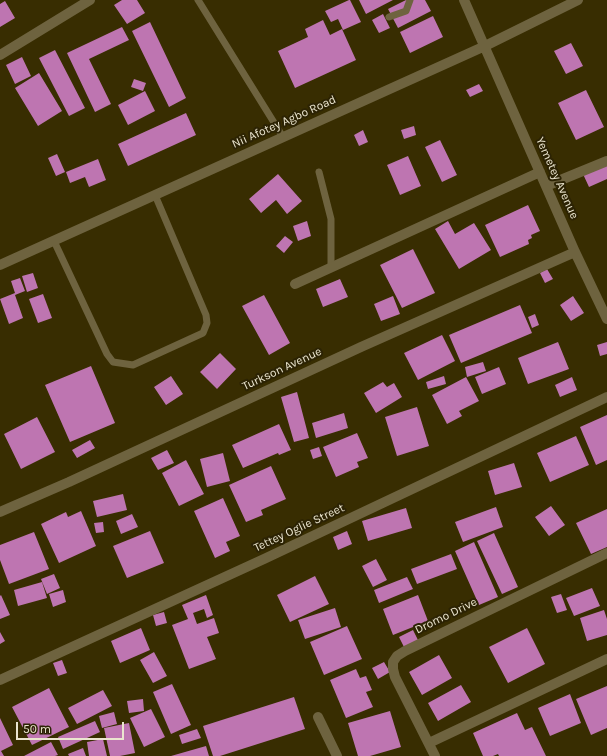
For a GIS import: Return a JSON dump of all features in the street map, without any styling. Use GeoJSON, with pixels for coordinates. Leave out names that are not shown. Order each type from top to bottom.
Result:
{"type":"FeatureCollection","features":[{"type":"Feature","properties":{"kind":"street"},"geometry":{"type":"LineString","coordinates":[[0,55],[90,0]]}},
{"type":"Feature","properties":{"kind":"street","name":"Yemetey Avenue"},"geometry":{"type":"LineString","coordinates":[[464,0],[575,252],[607,318]]}},
{"type":"Feature","properties":{"kind":"street","name":"Nii Afotey Agbo Road"},"geometry":{"type":"LineString","coordinates":[[0,266],[485,46],[578,0]]}},
{"type":"Feature","properties":{"kind":"street"},"geometry":{"type":"LineString","coordinates":[[546,186],[607,161]]}},
{"type":"Feature","properties":{"kind":"street"},"geometry":{"type":"LineString","coordinates":[[296,284],[540,172]]}},
{"type":"Feature","properties":{"kind":"street","name":"Turkson Avenue"},"geometry":{"type":"LineString","coordinates":[[0,512],[69,482],[361,347],[575,252]]}},
{"type":"Feature","properties":{"kind":"street","name":"Tettey Oglie Street"},"geometry":{"type":"LineString","coordinates":[[0,680],[271,556],[607,397]]}},
{"type":"Feature","properties":{"kind":"street","name":"Dromo Drive"},"geometry":{"type":"LineString","coordinates":[[434,756],[392,669],[393,662],[397,656],[405,650],[607,553]]}},
{"type":"Feature","properties":{"kind":"street"},"geometry":{"type":"LineString","coordinates":[[429,743],[607,659]]}},
{"type":"Feature","properties":{"kind":"street"},"geometry":{"type":"LineString","coordinates":[[318,716],[337,756]]}},
{"type":"Feature","properties":{"kind":"lane"},"geometry":{"type":"LineString","coordinates":[[198,0],[283,137]]}},
{"type":"Feature","properties":{"kind":"lane"},"geometry":{"type":"LineString","coordinates":[[389,17],[406,11],[410,0]]}},
{"type":"Feature","properties":{"kind":"lane"},"geometry":{"type":"LineString","coordinates":[[319,172],[331,219],[332,268]]}},
{"type":"Feature","properties":{"kind":"lane"},"geometry":{"type":"LineString","coordinates":[[54,241],[107,354],[113,362],[133,365],[202,333],[207,323],[206,315],[155,195]]}},
{"type":"Feature","properties":{"kind":"building"},"geometry":{"type":"Polygon","coordinates":[[[122,0],[137,0],[145,13],[127,24],[114,5],[122,0]]]}},
{"type":"Feature","properties":{"kind":"building"},"geometry":{"type":"Polygon","coordinates":[[[349,0],[361,22],[343,30],[338,19],[331,22],[325,11],[349,0]]]}},
{"type":"Feature","properties":{"kind":"building"},"geometry":{"type":"Polygon","coordinates":[[[359,0],[393,0],[366,14],[359,0]]]}},
{"type":"Feature","properties":{"kind":"building"},"geometry":{"type":"Polygon","coordinates":[[[406,0],[425,0],[431,11],[398,28],[388,9],[406,0]]]}},
{"type":"Feature","properties":{"kind":"building"},"geometry":{"type":"Polygon","coordinates":[[[5,1],[15,18],[0,27],[0,4],[5,1]]]}},
{"type":"Feature","properties":{"kind":"building"},"geometry":{"type":"Polygon","coordinates":[[[383,14],[390,28],[379,33],[372,20],[383,14]]]}},
{"type":"Feature","properties":{"kind":"building"},"geometry":{"type":"Polygon","coordinates":[[[433,16],[443,37],[410,53],[400,32],[433,16]]]}},
{"type":"Feature","properties":{"kind":"building"},"geometry":{"type":"Polygon","coordinates":[[[323,20],[330,35],[342,29],[356,60],[295,88],[278,51],[308,37],[305,29],[323,20]]]}},
{"type":"Feature","properties":{"kind":"building"},"geometry":{"type":"Polygon","coordinates":[[[150,22],[186,98],[169,107],[132,31],[150,22]]]}},
{"type":"Feature","properties":{"kind":"building"},"geometry":{"type":"Polygon","coordinates":[[[122,27],[129,40],[89,59],[111,104],[95,112],[67,53],[122,27]]]}},
{"type":"Feature","properties":{"kind":"building"},"geometry":{"type":"Polygon","coordinates":[[[571,43],[583,66],[566,74],[554,51],[571,43]]]}},
{"type":"Feature","properties":{"kind":"building"},"geometry":{"type":"Polygon","coordinates":[[[55,50],[85,108],[69,116],[39,58],[55,50]]]}},
{"type":"Feature","properties":{"kind":"building"},"geometry":{"type":"Polygon","coordinates":[[[22,57],[31,76],[15,84],[6,65],[22,57]]]}},
{"type":"Feature","properties":{"kind":"building"},"geometry":{"type":"Polygon","coordinates":[[[39,73],[62,111],[38,126],[15,88],[39,73]]]}},
{"type":"Feature","properties":{"kind":"building"},"geometry":{"type":"Polygon","coordinates":[[[134,79],[146,83],[143,91],[131,87],[134,79]]]}},
{"type":"Feature","properties":{"kind":"building"},"geometry":{"type":"Polygon","coordinates":[[[479,84],[483,91],[470,97],[466,90],[479,84]]]}},
{"type":"Feature","properties":{"kind":"building"},"geometry":{"type":"Polygon","coordinates":[[[586,90],[604,127],[576,140],[558,103],[586,90]]]}},
{"type":"Feature","properties":{"kind":"building"},"geometry":{"type":"Polygon","coordinates":[[[145,91],[155,111],[128,125],[118,105],[145,91]]]}},
{"type":"Feature","properties":{"kind":"building"},"geometry":{"type":"Polygon","coordinates":[[[186,113],[196,135],[128,166],[118,144],[186,113]]]}},
{"type":"Feature","properties":{"kind":"building"},"geometry":{"type":"Polygon","coordinates":[[[414,126],[416,135],[404,139],[401,130],[414,126]]]}},
{"type":"Feature","properties":{"kind":"building"},"geometry":{"type":"Polygon","coordinates":[[[363,130],[368,142],[359,146],[354,135],[363,130]]]}},
{"type":"Feature","properties":{"kind":"building"},"geometry":{"type":"Polygon","coordinates":[[[440,140],[457,175],[442,182],[425,147],[440,140]]]}},
{"type":"Feature","properties":{"kind":"building"},"geometry":{"type":"Polygon","coordinates":[[[57,154],[65,172],[56,176],[48,158],[57,154]]]}},
{"type":"Feature","properties":{"kind":"building"},"geometry":{"type":"Polygon","coordinates":[[[408,156],[421,186],[400,195],[387,165],[408,156]]]}},
{"type":"Feature","properties":{"kind":"building"},"geometry":{"type":"Polygon","coordinates":[[[98,159],[106,180],[89,187],[85,177],[70,183],[66,172],[98,159]]]}},
{"type":"Feature","properties":{"kind":"building"},"geometry":{"type":"Polygon","coordinates":[[[607,162],[607,179],[589,187],[583,174],[607,162]]]}},
{"type":"Feature","properties":{"kind":"building"},"geometry":{"type":"Polygon","coordinates":[[[278,174],[302,201],[287,214],[276,200],[261,213],[249,199],[278,174]]]}},
{"type":"Feature","properties":{"kind":"building"},"geometry":{"type":"Polygon","coordinates":[[[528,205],[540,231],[531,235],[532,238],[528,240],[529,244],[500,257],[485,225],[528,205]]]}},
{"type":"Feature","properties":{"kind":"building"},"geometry":{"type":"Polygon","coordinates":[[[307,221],[311,236],[298,241],[293,226],[307,221]]]}},
{"type":"Feature","properties":{"kind":"building"},"geometry":{"type":"Polygon","coordinates":[[[448,221],[455,234],[474,223],[491,250],[459,269],[435,229],[448,221]]]}},
{"type":"Feature","properties":{"kind":"building"},"geometry":{"type":"Polygon","coordinates":[[[285,236],[293,242],[284,253],[276,246],[285,236]]]}},
{"type":"Feature","properties":{"kind":"building"},"geometry":{"type":"Polygon","coordinates":[[[413,249],[435,293],[402,308],[380,265],[413,249]]]}},
{"type":"Feature","properties":{"kind":"building"},"geometry":{"type":"Polygon","coordinates":[[[547,269],[553,279],[545,283],[540,273],[547,269]]]}},
{"type":"Feature","properties":{"kind":"building"},"geometry":{"type":"Polygon","coordinates":[[[33,273],[38,288],[27,292],[22,276],[33,273]]]}},
{"type":"Feature","properties":{"kind":"building"},"geometry":{"type":"Polygon","coordinates":[[[20,278],[25,291],[15,295],[23,318],[9,324],[0,299],[15,293],[11,281],[20,278]]]}},
{"type":"Feature","properties":{"kind":"building"},"geometry":{"type":"Polygon","coordinates":[[[340,279],[348,297],[323,307],[316,289],[340,279]]]}},
{"type":"Feature","properties":{"kind":"building"},"geometry":{"type":"Polygon","coordinates":[[[43,294],[52,318],[38,323],[29,299],[43,294]]]}},
{"type":"Feature","properties":{"kind":"building"},"geometry":{"type":"Polygon","coordinates":[[[264,295],[290,343],[269,355],[242,306],[264,295]]]}},
{"type":"Feature","properties":{"kind":"building"},"geometry":{"type":"Polygon","coordinates":[[[393,296],[400,314],[381,321],[374,304],[393,296]]]}},
{"type":"Feature","properties":{"kind":"building"},"geometry":{"type":"Polygon","coordinates":[[[573,296],[584,313],[571,321],[560,305],[573,296]]]}},
{"type":"Feature","properties":{"kind":"building"},"geometry":{"type":"Polygon","coordinates":[[[520,305],[532,333],[461,363],[449,335],[520,305]]]}},
{"type":"Feature","properties":{"kind":"building"},"geometry":{"type":"Polygon","coordinates":[[[535,314],[539,325],[532,328],[528,317],[535,314]]]}},
{"type":"Feature","properties":{"kind":"building"},"geometry":{"type":"Polygon","coordinates":[[[442,335],[455,361],[418,380],[404,353],[442,335]]]}},
{"type":"Feature","properties":{"kind":"building"},"geometry":{"type":"Polygon","coordinates":[[[558,342],[569,369],[528,384],[518,358],[558,342]]]}},
{"type":"Feature","properties":{"kind":"building"},"geometry":{"type":"Polygon","coordinates":[[[607,342],[607,354],[600,356],[597,345],[607,342]]]}},
{"type":"Feature","properties":{"kind":"building"},"geometry":{"type":"Polygon","coordinates":[[[220,353],[236,369],[217,389],[200,372],[220,353]]]}},
{"type":"Feature","properties":{"kind":"building"},"geometry":{"type":"Polygon","coordinates":[[[483,362],[486,371],[467,377],[465,367],[483,362]]]}},
{"type":"Feature","properties":{"kind":"building"},"geometry":{"type":"Polygon","coordinates":[[[91,366],[115,423],[70,442],[45,385],[91,366]]]}},
{"type":"Feature","properties":{"kind":"building"},"geometry":{"type":"Polygon","coordinates":[[[499,367],[506,384],[482,394],[475,377],[499,367]]]}},
{"type":"Feature","properties":{"kind":"building"},"geometry":{"type":"Polygon","coordinates":[[[171,376],[183,394],[166,405],[154,387],[171,376]]]}},
{"type":"Feature","properties":{"kind":"building"},"geometry":{"type":"Polygon","coordinates":[[[444,376],[446,384],[428,389],[426,382],[444,376]]]}},
{"type":"Feature","properties":{"kind":"building"},"geometry":{"type":"Polygon","coordinates":[[[466,377],[479,401],[459,411],[462,416],[447,424],[432,395],[466,377]]]}},
{"type":"Feature","properties":{"kind":"building"},"geometry":{"type":"Polygon","coordinates":[[[572,377],[577,390],[560,397],[555,385],[572,377]]]}},
{"type":"Feature","properties":{"kind":"building"},"geometry":{"type":"Polygon","coordinates":[[[383,382],[387,387],[394,383],[402,397],[376,413],[364,393],[383,382]]]}},
{"type":"Feature","properties":{"kind":"building"},"geometry":{"type":"Polygon","coordinates":[[[297,392],[309,438],[294,442],[281,397],[297,392]]]}},
{"type":"Feature","properties":{"kind":"building"},"geometry":{"type":"Polygon","coordinates":[[[417,407],[429,446],[397,456],[385,417],[417,407]]]}},
{"type":"Feature","properties":{"kind":"building"},"geometry":{"type":"Polygon","coordinates":[[[344,413],[348,428],[316,438],[312,423],[344,413]]]}},
{"type":"Feature","properties":{"kind":"building"},"geometry":{"type":"Polygon","coordinates":[[[607,415],[607,460],[596,465],[580,427],[607,415]]]}},
{"type":"Feature","properties":{"kind":"building"},"geometry":{"type":"Polygon","coordinates":[[[37,417],[55,452],[21,469],[4,434],[37,417]]]}},
{"type":"Feature","properties":{"kind":"building"},"geometry":{"type":"Polygon","coordinates":[[[279,424],[291,450],[279,455],[278,453],[243,468],[232,445],[279,424]]]}},
{"type":"Feature","properties":{"kind":"building"},"geometry":{"type":"Polygon","coordinates":[[[357,433],[368,458],[357,462],[359,467],[336,477],[323,447],[357,433]]]}},
{"type":"Feature","properties":{"kind":"building"},"geometry":{"type":"Polygon","coordinates":[[[576,436],[589,465],[550,482],[537,453],[576,436]]]}},
{"type":"Feature","properties":{"kind":"building"},"geometry":{"type":"Polygon","coordinates":[[[90,440],[95,448],[77,458],[72,450],[90,440]]]}},
{"type":"Feature","properties":{"kind":"building"},"geometry":{"type":"Polygon","coordinates":[[[319,447],[322,456],[313,459],[310,450],[319,447]]]}},
{"type":"Feature","properties":{"kind":"building"},"geometry":{"type":"Polygon","coordinates":[[[167,450],[174,463],[158,470],[151,458],[167,450]]]}},
{"type":"Feature","properties":{"kind":"building"},"geometry":{"type":"Polygon","coordinates":[[[223,453],[230,481],[207,487],[200,459],[223,453]]]}},
{"type":"Feature","properties":{"kind":"building"},"geometry":{"type":"Polygon","coordinates":[[[186,460],[204,494],[179,506],[162,473],[186,460]]]}},
{"type":"Feature","properties":{"kind":"building"},"geometry":{"type":"Polygon","coordinates":[[[514,463],[522,487],[495,495],[488,471],[514,463]]]}},
{"type":"Feature","properties":{"kind":"building"},"geometry":{"type":"Polygon","coordinates":[[[271,466],[286,499],[261,510],[263,515],[246,522],[229,485],[271,466]]]}},
{"type":"Feature","properties":{"kind":"building"},"geometry":{"type":"Polygon","coordinates":[[[123,494],[127,510],[97,517],[93,501],[123,494]]]}},
{"type":"Feature","properties":{"kind":"building"},"geometry":{"type":"Polygon","coordinates":[[[223,498],[240,536],[226,542],[230,551],[215,558],[194,511],[223,498]]]}},
{"type":"Feature","properties":{"kind":"building"},"geometry":{"type":"Polygon","coordinates":[[[551,506],[565,525],[549,536],[535,517],[551,506]]]}},
{"type":"Feature","properties":{"kind":"building"},"geometry":{"type":"Polygon","coordinates":[[[496,507],[503,527],[463,542],[455,522],[496,507]]]}},
{"type":"Feature","properties":{"kind":"building"},"geometry":{"type":"Polygon","coordinates":[[[406,508],[412,528],[368,541],[362,521],[406,508]]]}},
{"type":"Feature","properties":{"kind":"building"},"geometry":{"type":"Polygon","coordinates":[[[607,509],[607,547],[591,554],[576,523],[607,509]]]}},
{"type":"Feature","properties":{"kind":"building"},"geometry":{"type":"Polygon","coordinates":[[[81,511],[96,546],[59,563],[41,524],[66,512],[68,517],[81,511]]]}},
{"type":"Feature","properties":{"kind":"building"},"geometry":{"type":"Polygon","coordinates":[[[132,514],[138,527],[121,534],[116,521],[132,514]]]}},
{"type":"Feature","properties":{"kind":"building"},"geometry":{"type":"Polygon","coordinates":[[[103,522],[104,532],[96,533],[94,523],[103,522]]]}},
{"type":"Feature","properties":{"kind":"building"},"geometry":{"type":"Polygon","coordinates":[[[150,531],[164,563],[127,578],[113,546],[150,531]]]}},
{"type":"Feature","properties":{"kind":"building"},"geometry":{"type":"Polygon","coordinates":[[[347,531],[352,544],[338,550],[333,537],[347,531]]]}},
{"type":"Feature","properties":{"kind":"building"},"geometry":{"type":"Polygon","coordinates":[[[34,532],[49,569],[9,584],[0,560],[0,545],[34,532]]]}},
{"type":"Feature","properties":{"kind":"building"},"geometry":{"type":"Polygon","coordinates":[[[494,533],[518,587],[502,594],[477,541],[494,533]]]}},
{"type":"Feature","properties":{"kind":"building"},"geometry":{"type":"Polygon","coordinates":[[[474,542],[498,597],[479,605],[455,551],[474,542]]]}},
{"type":"Feature","properties":{"kind":"building"},"geometry":{"type":"Polygon","coordinates":[[[451,554],[457,569],[417,584],[411,569],[451,554]]]}},
{"type":"Feature","properties":{"kind":"building"},"geometry":{"type":"Polygon","coordinates":[[[376,559],[387,580],[373,587],[362,566],[376,559]]]}},
{"type":"Feature","properties":{"kind":"building"},"geometry":{"type":"Polygon","coordinates":[[[54,574],[60,588],[47,594],[41,579],[54,574]]]}},
{"type":"Feature","properties":{"kind":"building"},"geometry":{"type":"Polygon","coordinates":[[[315,576],[329,604],[290,622],[277,595],[315,576]]]}},
{"type":"Feature","properties":{"kind":"building"},"geometry":{"type":"Polygon","coordinates":[[[407,577],[413,589],[379,603],[374,590],[407,577]]]}},
{"type":"Feature","properties":{"kind":"building"},"geometry":{"type":"Polygon","coordinates":[[[42,582],[47,598],[18,606],[14,590],[42,582]]]}},
{"type":"Feature","properties":{"kind":"building"},"geometry":{"type":"Polygon","coordinates":[[[592,588],[600,606],[574,616],[566,598],[592,588]]]}},
{"type":"Feature","properties":{"kind":"building"},"geometry":{"type":"Polygon","coordinates":[[[63,590],[66,602],[53,607],[49,594],[63,590]]]}},
{"type":"Feature","properties":{"kind":"building"},"geometry":{"type":"Polygon","coordinates":[[[561,594],[567,610],[557,613],[551,597],[561,594]]]}},
{"type":"Feature","properties":{"kind":"building"},"geometry":{"type":"Polygon","coordinates":[[[1,595],[10,615],[0,619],[0,596],[1,595]]]}},
{"type":"Feature","properties":{"kind":"building"},"geometry":{"type":"Polygon","coordinates":[[[206,595],[213,615],[207,618],[204,609],[193,613],[197,624],[214,618],[219,633],[207,637],[216,659],[189,669],[172,625],[188,619],[182,605],[206,595]]]}},
{"type":"Feature","properties":{"kind":"building"},"geometry":{"type":"Polygon","coordinates":[[[418,595],[428,621],[393,635],[383,609],[418,595]]]}},
{"type":"Feature","properties":{"kind":"building"},"geometry":{"type":"Polygon","coordinates":[[[335,608],[341,627],[305,639],[298,620],[335,608]]]}},
{"type":"Feature","properties":{"kind":"building"},"geometry":{"type":"Polygon","coordinates":[[[604,610],[607,619],[607,635],[587,641],[580,618],[604,610]]]}},
{"type":"Feature","properties":{"kind":"building"},"geometry":{"type":"Polygon","coordinates":[[[164,612],[167,623],[156,626],[153,615],[164,612]]]}},
{"type":"Feature","properties":{"kind":"building"},"geometry":{"type":"Polygon","coordinates":[[[347,626],[362,659],[324,675],[310,642],[347,626]]]}},
{"type":"Feature","properties":{"kind":"building"},"geometry":{"type":"Polygon","coordinates":[[[141,628],[150,650],[120,663],[111,641],[141,628]]]}},
{"type":"Feature","properties":{"kind":"building"},"geometry":{"type":"Polygon","coordinates":[[[527,628],[545,664],[508,683],[489,647],[527,628]]]}},
{"type":"Feature","properties":{"kind":"building"},"geometry":{"type":"Polygon","coordinates":[[[413,630],[418,640],[404,647],[399,637],[413,630]]]}},
{"type":"Feature","properties":{"kind":"building"},"geometry":{"type":"Polygon","coordinates":[[[0,632],[5,641],[0,644],[0,632]]]}},
{"type":"Feature","properties":{"kind":"building"},"geometry":{"type":"Polygon","coordinates":[[[154,652],[167,676],[153,683],[140,660],[154,652]]]}},
{"type":"Feature","properties":{"kind":"building"},"geometry":{"type":"Polygon","coordinates":[[[439,655],[452,678],[422,695],[409,672],[439,655]]]}},
{"type":"Feature","properties":{"kind":"building"},"geometry":{"type":"Polygon","coordinates":[[[62,660],[67,673],[58,676],[53,663],[62,660]]]}},
{"type":"Feature","properties":{"kind":"building"},"geometry":{"type":"Polygon","coordinates":[[[384,662],[390,672],[378,679],[372,668],[384,662]]]}},
{"type":"Feature","properties":{"kind":"building"},"geometry":{"type":"Polygon","coordinates":[[[356,669],[360,678],[366,676],[372,690],[366,692],[373,707],[346,718],[330,680],[356,669]]]}},
{"type":"Feature","properties":{"kind":"building"},"geometry":{"type":"Polygon","coordinates":[[[172,684],[191,725],[171,734],[153,692],[172,684]]]}},
{"type":"Feature","properties":{"kind":"building"},"geometry":{"type":"Polygon","coordinates":[[[461,685],[471,702],[438,721],[428,703],[461,685]]]}},
{"type":"Feature","properties":{"kind":"building"},"geometry":{"type":"Polygon","coordinates":[[[607,686],[607,728],[591,735],[576,699],[607,686]]]}},
{"type":"Feature","properties":{"kind":"building"},"geometry":{"type":"Polygon","coordinates":[[[49,688],[69,727],[32,745],[12,707],[49,688]]]}},
{"type":"Feature","properties":{"kind":"building"},"geometry":{"type":"Polygon","coordinates":[[[103,690],[112,706],[77,724],[68,708],[103,690]]]}},
{"type":"Feature","properties":{"kind":"building"},"geometry":{"type":"Polygon","coordinates":[[[570,694],[581,723],[550,736],[538,708],[570,694]]]}},
{"type":"Feature","properties":{"kind":"building"},"geometry":{"type":"Polygon","coordinates":[[[294,697],[305,729],[220,756],[213,756],[203,726],[294,697]]]}},
{"type":"Feature","properties":{"kind":"building"},"geometry":{"type":"Polygon","coordinates":[[[143,699],[144,711],[129,713],[127,701],[143,699]]]}},
{"type":"Feature","properties":{"kind":"building"},"geometry":{"type":"Polygon","coordinates":[[[151,709],[165,737],[144,747],[130,718],[151,709]]]}},
{"type":"Feature","properties":{"kind":"building"},"geometry":{"type":"Polygon","coordinates":[[[390,711],[401,747],[370,756],[358,756],[348,723],[390,711]]]}},
{"type":"Feature","properties":{"kind":"building"},"geometry":{"type":"Polygon","coordinates":[[[114,712],[117,724],[102,728],[99,716],[114,712]]]}},
{"type":"Feature","properties":{"kind":"building"},"geometry":{"type":"Polygon","coordinates":[[[517,713],[525,730],[532,727],[546,756],[499,756],[498,754],[493,756],[483,756],[473,733],[517,713]]]}},
{"type":"Feature","properties":{"kind":"building"},"geometry":{"type":"Polygon","coordinates":[[[0,718],[13,745],[1,751],[4,756],[0,756],[0,718]]]}},
{"type":"Feature","properties":{"kind":"building"},"geometry":{"type":"Polygon","coordinates":[[[95,721],[100,732],[63,749],[58,737],[95,721]]]}},
{"type":"Feature","properties":{"kind":"building"},"geometry":{"type":"Polygon","coordinates":[[[129,723],[135,753],[110,756],[104,728],[129,723]]]}},
{"type":"Feature","properties":{"kind":"building"},"geometry":{"type":"Polygon","coordinates":[[[197,729],[201,738],[182,744],[179,735],[197,729]]]}},
{"type":"Feature","properties":{"kind":"building"},"geometry":{"type":"Polygon","coordinates":[[[103,739],[107,756],[89,756],[87,742],[103,739]]]}},
{"type":"Feature","properties":{"kind":"building"},"geometry":{"type":"Polygon","coordinates":[[[51,742],[58,755],[24,756],[51,742]]]}},
{"type":"Feature","properties":{"kind":"building"},"geometry":{"type":"Polygon","coordinates":[[[206,746],[209,756],[171,756],[206,746]]]}},
{"type":"Feature","properties":{"kind":"building"},"geometry":{"type":"Polygon","coordinates":[[[83,748],[86,756],[69,756],[68,754],[83,748]]]}}]}
